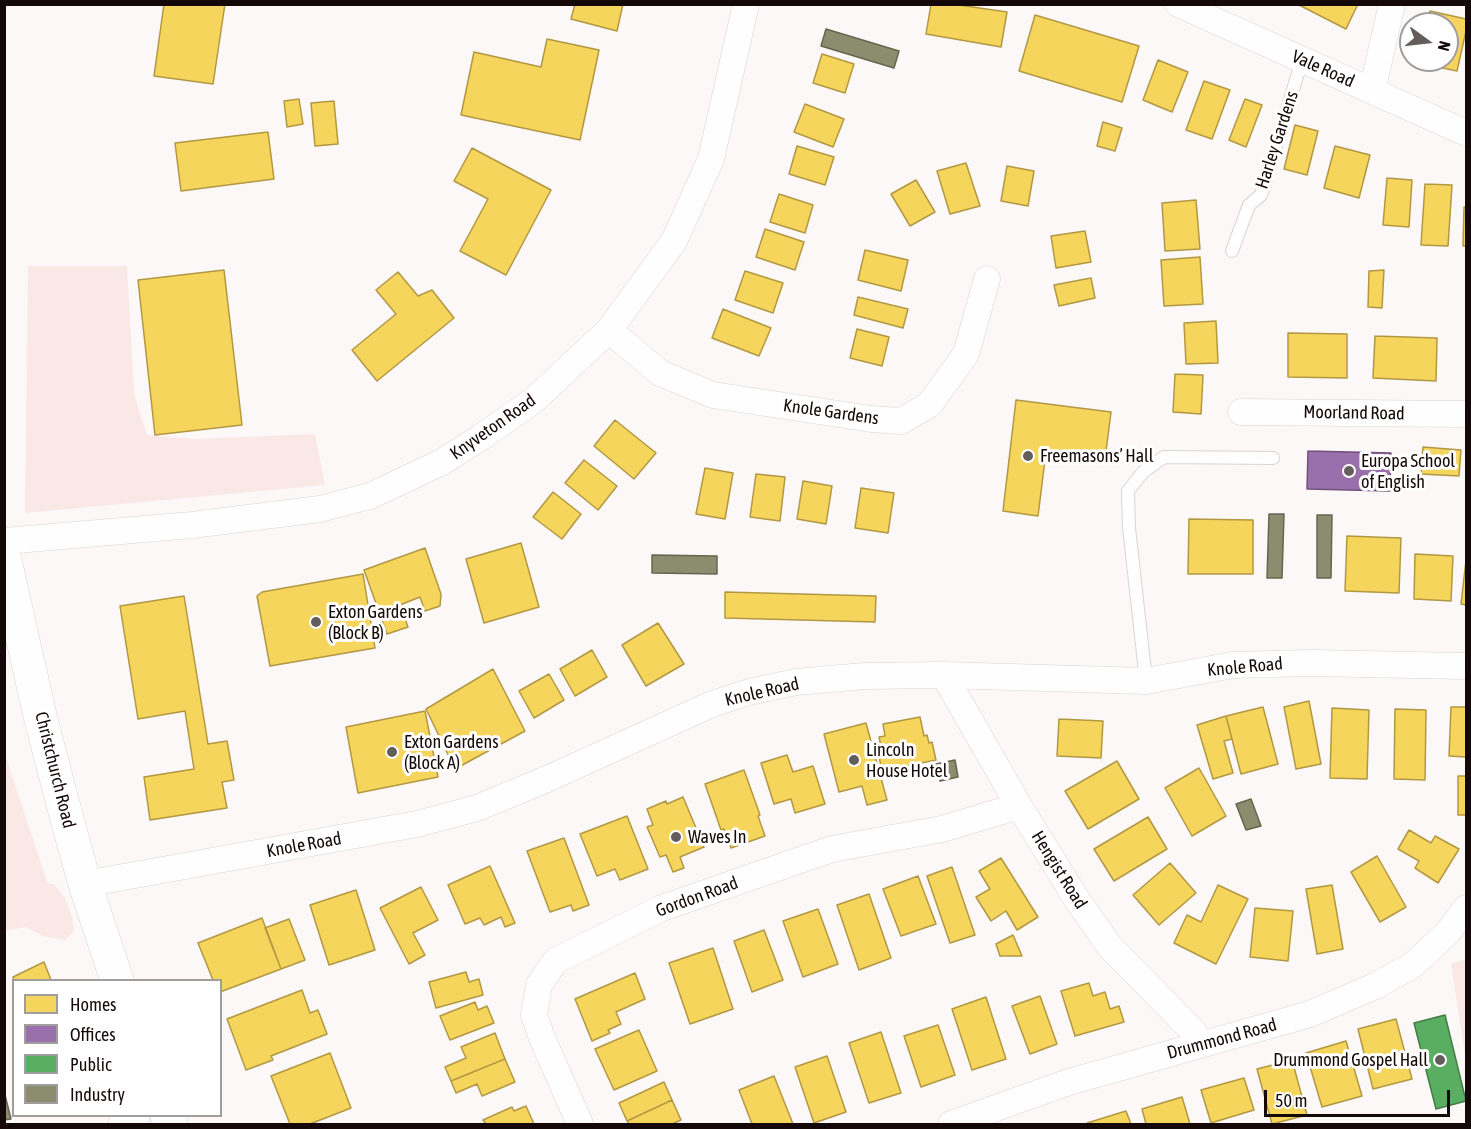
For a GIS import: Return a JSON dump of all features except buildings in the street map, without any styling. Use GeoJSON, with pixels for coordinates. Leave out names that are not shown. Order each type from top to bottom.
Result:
{"type":"FeatureCollection","features":[{"type":"Feature","properties":{"kind":"main road","name":"Christchurch Road"},"geometry":{"type":"LineString","coordinates":[[4,556],[41,720],[85,884],[116,979]]}},
{"type":"Feature","properties":{"kind":"street","name":"Knyveton Road"},"geometry":{"type":"LineString","coordinates":[[4,541],[227,521],[320,509],[370,496],[442,462],[534,400],[609,330],[674,242],[711,159],[746,4]]}},
{"type":"Feature","properties":{"kind":"street","name":"Vale Road"},"geometry":{"type":"LineString","coordinates":[[1179,4],[1467,133]]}},
{"type":"Feature","properties":{"kind":"street"},"geometry":{"type":"LineString","coordinates":[[1372,91],[1392,4]]}},
{"type":"Feature","properties":{"kind":"street","name":"Knole Gardens"},"geometry":{"type":"LineString","coordinates":[[609,330],[660,373],[714,395],[871,419],[901,421],[929,405],[966,354],[987,279]]}},
{"type":"Feature","properties":{"kind":"street","name":"Moorland Road"},"geometry":{"type":"LineString","coordinates":[[1241,412],[1467,414]]}},
{"type":"Feature","properties":{"kind":"street","name":"Knole Road"},"geometry":{"type":"LineString","coordinates":[[85,884],[417,824],[477,808],[547,779],[712,704],[749,692],[796,682],[864,676],[944,675],[1146,681],[1233,665],[1310,663],[1467,666]]}},
{"type":"Feature","properties":{"kind":"street","name":"Hengist Road"},"geometry":{"type":"LineString","coordinates":[[944,675],[1019,806],[1076,898],[1110,947],[1194,1032],[1198,1045]]}},
{"type":"Feature","properties":{"kind":"street","name":"Gordon Road"},"geometry":{"type":"LineString","coordinates":[[580,1125],[534,1015],[539,985],[555,961],[662,908],[832,849],[942,829],[1019,806]]}},
{"type":"Feature","properties":{"kind":"street","name":"Drummond Road"},"geometry":{"type":"LineString","coordinates":[[951,1125],[1069,1082],[1310,1014],[1375,986],[1413,965],[1448,932],[1467,908]]}},
{"type":"Feature","properties":{"kind":"lane","name":"Harley Gardens"},"geometry":{"type":"LineString","coordinates":[[1232,250],[1249,205],[1260,195],[1302,60]]}},
{"type":"Feature","properties":{"kind":"lane"},"geometry":{"type":"LineString","coordinates":[[1146,681],[1128,491],[1143,472],[1164,457],[1273,458]]}},
{"type":"Feature","properties":{"kind":"shaded area"},"geometry":{"type":"Polygon","coordinates":[[[28,266],[127,266],[134,394],[147,435],[196,439],[315,434],[325,485],[25,513],[28,266]]]}},
{"type":"Feature","properties":{"kind":"shaded area"},"geometry":{"type":"Polygon","coordinates":[[[4,751],[48,884],[54,884],[65,898],[72,917],[74,931],[65,940],[43,936],[26,927],[8,930],[5,933],[4,751]]]}},
{"type":"Feature","properties":{"kind":"shaded area"},"geometry":{"type":"Polygon","coordinates":[[[1466,959],[1466,1062],[1451,964],[1466,959]]]}},
{"type":"Feature","properties":{"kind":"place","name":"Freemasons’ Hall"},"geometry":{"type":"Point","coordinates":[1028,456]}},
{"type":"Feature","properties":{"kind":"place","name":"Europa School of English"},"geometry":{"type":"Point","coordinates":[1349,471]}},
{"type":"Feature","properties":{"kind":"place","name":"Exton Gardens (Block B)"},"geometry":{"type":"Point","coordinates":[316,622]}},
{"type":"Feature","properties":{"kind":"place","name":"Exton Gardens (Block A)"},"geometry":{"type":"Point","coordinates":[392,752]}},
{"type":"Feature","properties":{"kind":"place","name":"Lincoln House Hotel"},"geometry":{"type":"Point","coordinates":[854,760]}},
{"type":"Feature","properties":{"kind":"place","name":"Waves In"},"geometry":{"type":"Point","coordinates":[676,837]}},
{"type":"Feature","properties":{"kind":"place","name":"Drummond Gospel Hall"},"geometry":{"type":"Point","coordinates":[1440,1060]}}]}
